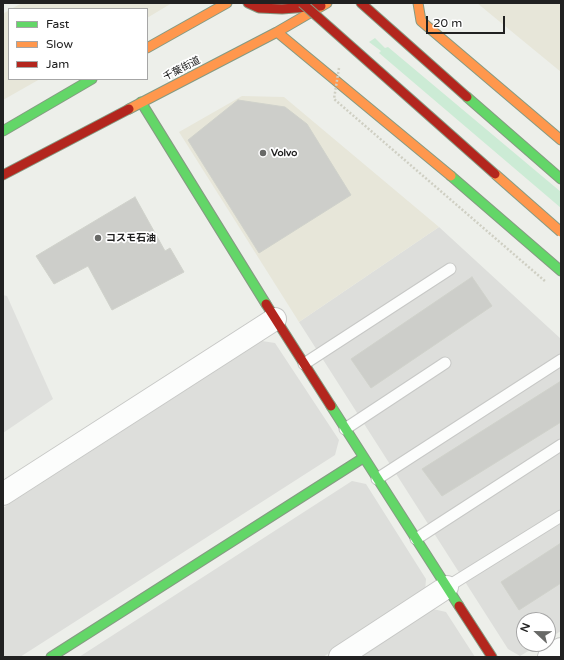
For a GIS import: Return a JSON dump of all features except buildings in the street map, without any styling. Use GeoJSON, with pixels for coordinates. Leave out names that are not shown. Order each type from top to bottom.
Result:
{"type":"FeatureCollection","features":[{"type":"Feature","properties":{"kind":"main road"},"geometry":{"type":"LineString","coordinates":[[148,47],[227,3]]}},
{"type":"Feature","properties":{"kind":"main road"},"geometry":{"type":"LineString","coordinates":[[248,3],[260,8],[325,4]]}},
{"type":"Feature","properties":{"kind":"main road"},"geometry":{"type":"LineString","coordinates":[[302,3],[561,232]]}},
{"type":"Feature","properties":{"kind":"main road"},"geometry":{"type":"LineString","coordinates":[[361,3],[561,179]]}},
{"type":"Feature","properties":{"kind":"main road"},"geometry":{"type":"LineString","coordinates":[[418,3],[422,21],[561,140]]}},
{"type":"Feature","properties":{"kind":"main road","name":"千葉街道"},"geometry":{"type":"LineString","coordinates":[[3,175],[277,32],[325,4]]}},
{"type":"Feature","properties":{"kind":"main road"},"geometry":{"type":"LineString","coordinates":[[277,32],[498,215],[561,271]]}},
{"type":"Feature","properties":{"kind":"main road"},"geometry":{"type":"LineString","coordinates":[[3,131],[90,80]]}},
{"type":"Feature","properties":{"kind":"main road"},"geometry":{"type":"LineString","coordinates":[[141,102],[275,319],[492,657]]}},
{"type":"Feature","properties":{"kind":"main road"},"geometry":{"type":"LineString","coordinates":[[51,657],[363,458]]}},
{"type":"Feature","properties":{"kind":"street"},"geometry":{"type":"LineString","coordinates":[[3,494],[275,319]]}},
{"type":"Feature","properties":{"kind":"street"},"geometry":{"type":"LineString","coordinates":[[340,657],[447,587]]}},
{"type":"Feature","properties":{"kind":"street"},"geometry":{"type":"LineString","coordinates":[[549,657],[561,649]]}},
{"type":"Feature","properties":{"kind":"lane"},"geometry":{"type":"LineString","coordinates":[[304,364],[450,269]]}},
{"type":"Feature","properties":{"kind":"lane"},"geometry":{"type":"LineString","coordinates":[[377,479],[561,360]]}},
{"type":"Feature","properties":{"kind":"lane"},"geometry":{"type":"LineString","coordinates":[[345,429],[445,363]]}},
{"type":"Feature","properties":{"kind":"lane"},"geometry":{"type":"LineString","coordinates":[[416,539],[561,444]]}},
{"type":"Feature","properties":{"kind":"lane"},"geometry":{"type":"LineString","coordinates":[[447,587],[561,516]]}},
{"type":"Feature","properties":{"kind":"path"},"geometry":{"type":"LineString","coordinates":[[339,67],[334,99],[546,282]]}},
{"type":"Feature","properties":{"kind":"shaded area"},"geometry":{"type":"Polygon","coordinates":[[[22,3],[172,3],[148,17],[148,8],[13,8],[22,3]]]}},
{"type":"Feature","properties":{"kind":"shaded area"},"geometry":{"type":"Polygon","coordinates":[[[477,3],[561,3],[561,72],[477,3]]]}},
{"type":"Feature","properties":{"kind":"shaded area"},"geometry":{"type":"Polygon","coordinates":[[[8,11],[8,80],[38,80],[3,100],[3,14],[8,11]]]}},
{"type":"Feature","properties":{"kind":"shaded area"},"geometry":{"type":"Polygon","coordinates":[[[242,96],[284,97],[439,227],[299,322],[179,132],[242,96]]]}},
{"type":"Feature","properties":{"kind":"shaded area"},"geometry":{"type":"Polygon","coordinates":[[[439,227],[561,339],[561,631],[556,634],[556,612],[516,612],[516,652],[527,652],[520,656],[508,649],[299,322],[439,227]]]}},
{"type":"Feature","properties":{"kind":"shaded area"},"geometry":{"type":"Polygon","coordinates":[[[3,295],[7,296],[53,399],[3,433],[3,295]]]}},
{"type":"Feature","properties":{"kind":"shaded area"},"geometry":{"type":"Polygon","coordinates":[[[262,341],[275,343],[339,440],[335,455],[20,657],[3,657],[3,508],[262,341]]]}},
{"type":"Feature","properties":{"kind":"shaded area"},"geometry":{"type":"Polygon","coordinates":[[[352,481],[366,484],[426,579],[425,592],[323,657],[79,657],[352,481]]]}},
{"type":"Feature","properties":{"kind":"shaded area"},"geometry":{"type":"Polygon","coordinates":[[[433,609],[446,612],[475,657],[359,657],[433,609]]]}},
{"type":"Feature","properties":{"kind":"green space"},"geometry":{"type":"Polygon","coordinates":[[[375,38],[385,48],[388,47],[561,192],[561,208],[379,53],[381,51],[369,42],[375,38]]]}},
{"type":"Feature","properties":{"kind":"traffic: fast"},"geometry":{"type":"LineString","coordinates":[[3,131],[90,80]]}},
{"type":"Feature","properties":{"kind":"traffic: fast"},"geometry":{"type":"LineString","coordinates":[[467,97],[561,179]]}},
{"type":"Feature","properties":{"kind":"traffic: fast"},"geometry":{"type":"LineString","coordinates":[[141,102],[266,304]]}},
{"type":"Feature","properties":{"kind":"traffic: fast"},"geometry":{"type":"LineString","coordinates":[[451,176],[561,271]]}},
{"type":"Feature","properties":{"kind":"traffic: fast"},"geometry":{"type":"LineString","coordinates":[[331,406],[459,606]]}},
{"type":"Feature","properties":{"kind":"traffic: fast"},"geometry":{"type":"LineString","coordinates":[[51,657],[363,458]]}},
{"type":"Feature","properties":{"kind":"traffic: slow"},"geometry":{"type":"LineString","coordinates":[[148,47],[227,3]]}},
{"type":"Feature","properties":{"kind":"traffic: slow"},"geometry":{"type":"LineString","coordinates":[[129,109],[277,32],[327,3]]}},
{"type":"Feature","properties":{"kind":"traffic: slow"},"geometry":{"type":"LineString","coordinates":[[418,3],[421,21],[561,140]]}},
{"type":"Feature","properties":{"kind":"traffic: slow"},"geometry":{"type":"LineString","coordinates":[[277,32],[451,176]]}},
{"type":"Feature","properties":{"kind":"traffic: slow"},"geometry":{"type":"LineString","coordinates":[[495,174],[561,232]]}},
{"type":"Feature","properties":{"kind":"traffic: jam"},"geometry":{"type":"LineString","coordinates":[[248,3],[259,8],[282,9],[321,6]]}},
{"type":"Feature","properties":{"kind":"traffic: jam"},"geometry":{"type":"LineString","coordinates":[[302,3],[495,174]]}},
{"type":"Feature","properties":{"kind":"traffic: jam"},"geometry":{"type":"LineString","coordinates":[[361,3],[467,97]]}},
{"type":"Feature","properties":{"kind":"traffic: jam"},"geometry":{"type":"LineString","coordinates":[[3,175],[129,109]]}},
{"type":"Feature","properties":{"kind":"traffic: jam"},"geometry":{"type":"LineString","coordinates":[[266,304],[331,406]]}},
{"type":"Feature","properties":{"kind":"traffic: jam"},"geometry":{"type":"LineString","coordinates":[[459,606],[492,657]]}},
{"type":"Feature","properties":{"kind":"place","name":"Volvo"},"geometry":{"type":"Point","coordinates":[263,153]}},
{"type":"Feature","properties":{"kind":"place","name":"コスモ石油"},"geometry":{"type":"Point","coordinates":[98,238]}}]}
